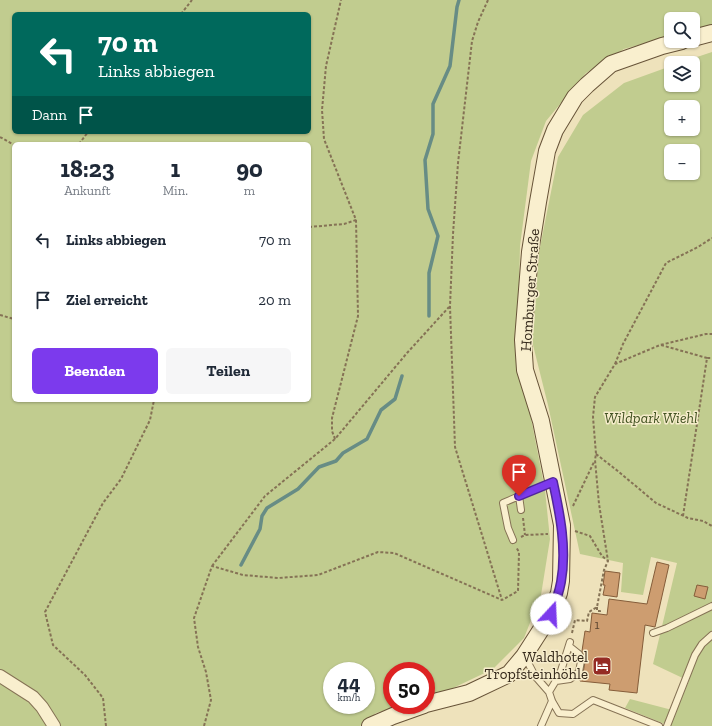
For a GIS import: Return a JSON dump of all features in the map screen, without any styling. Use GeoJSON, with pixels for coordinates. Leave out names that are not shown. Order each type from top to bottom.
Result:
{"type":"FeatureCollection","features":[{"type":"Feature","properties":{"kind":"main road"},"geometry":{"type":"LineString","coordinates":[[700,36],[712,33]]}},
{"type":"Feature","properties":{"kind":"main road","name":"Homburger Straße"},"geometry":{"type":"LineString","coordinates":[[435,702],[469,693],[509,674],[524,656],[551,614],[559,593],[562,581],[568,528],[553,482],[540,422],[525,370],[523,340],[530,252],[547,151],[555,130],[575,97],[587,85],[611,64],[664,46]]}},
{"type":"Feature","properties":{"kind":"main road","name":"Homburger Straße"},"geometry":{"type":"LineString","coordinates":[[370,726],[399,714]]}},
{"type":"Feature","properties":{"kind":"street"},"geometry":{"type":"LineString","coordinates":[[0,676],[33,697],[42,706],[54,726]]}},
{"type":"Feature","properties":{"kind":"lane"},"geometry":{"type":"LineString","coordinates":[[513,540],[508,528],[502,503],[553,482]]}},
{"type":"Feature","properties":{"kind":"lane"},"geometry":{"type":"LineString","coordinates":[[519,496],[521,510]]}},
{"type":"Feature","properties":{"kind":"lane"},"geometry":{"type":"LineString","coordinates":[[654,633],[712,606]]}},
{"type":"Feature","properties":{"kind":"lane"},"geometry":{"type":"LineString","coordinates":[[667,726],[695,654],[702,644],[712,635]]}},
{"type":"Feature","properties":{"kind":"lane"},"geometry":{"type":"LineString","coordinates":[[549,692],[560,674],[570,644],[579,654],[581,661],[579,672],[570,679],[556,681]]}},
{"type":"Feature","properties":{"kind":"lane"},"geometry":{"type":"LineString","coordinates":[[524,656],[535,676],[549,692],[559,713],[573,714],[593,700],[659,726]]}},
{"type":"Feature","properties":{"kind":"lane"},"geometry":{"type":"LineString","coordinates":[[541,726],[552,701]]}},
{"type":"Feature","properties":{"kind":"path"},"geometry":{"type":"LineString","coordinates":[[183,12],[192,0]]}},
{"type":"Feature","properties":{"kind":"path"},"geometry":{"type":"LineString","coordinates":[[335,439],[332,431],[332,418],[358,316],[356,220],[324,139],[322,110],[326,66],[341,0]]}},
{"type":"Feature","properties":{"kind":"path"},"geometry":{"type":"LineString","coordinates":[[488,0],[478,22],[472,41],[458,163],[450,306],[455,447],[502,600]]}},
{"type":"Feature","properties":{"kind":"path"},"geometry":{"type":"LineString","coordinates":[[0,137],[12,144]]}},
{"type":"Feature","properties":{"kind":"path"},"geometry":{"type":"LineString","coordinates":[[311,227],[344,224],[356,220]]}},
{"type":"Feature","properties":{"kind":"path"},"geometry":{"type":"LineString","coordinates":[[600,614],[597,607],[604,570],[608,561],[599,504],[595,460],[596,454],[593,417],[595,397],[615,364],[623,344],[666,263],[698,247],[712,238]]}},
{"type":"Feature","properties":{"kind":"path"},"geometry":{"type":"LineString","coordinates":[[204,726],[212,700],[206,672],[198,647],[194,618],[212,566],[265,496],[335,439],[407,353],[450,306]]}},
{"type":"Feature","properties":{"kind":"path"},"geometry":{"type":"LineString","coordinates":[[0,315],[12,318]]}},
{"type":"Feature","properties":{"kind":"path"},"geometry":{"type":"LineString","coordinates":[[615,364],[660,345],[706,334],[712,334]]}},
{"type":"Feature","properties":{"kind":"path"},"geometry":{"type":"LineString","coordinates":[[660,345],[707,358],[712,358]]}},
{"type":"Feature","properties":{"kind":"path"},"geometry":{"type":"LineString","coordinates":[[683,516],[707,358]]}},
{"type":"Feature","properties":{"kind":"path"},"geometry":{"type":"LineString","coordinates":[[106,726],[103,698],[85,676],[53,646],[45,612],[103,503],[121,479],[150,420],[154,402]]}},
{"type":"Feature","properties":{"kind":"path"},"geometry":{"type":"LineString","coordinates":[[596,454],[656,503],[683,516],[703,521],[712,526]]}},
{"type":"Feature","properties":{"kind":"path"},"geometry":{"type":"LineString","coordinates":[[595,460],[577,498],[568,528],[590,536],[602,556],[608,561]]}},
{"type":"Feature","properties":{"kind":"path"},"geometry":{"type":"LineString","coordinates":[[521,510],[525,535],[548,534]]}},
{"type":"Feature","properties":{"kind":"path"},"geometry":{"type":"LineString","coordinates":[[502,600],[518,591],[519,552],[513,540]]}},
{"type":"Feature","properties":{"kind":"path"},"geometry":{"type":"LineString","coordinates":[[212,566],[244,576],[278,578],[318,575],[378,552],[394,553],[502,600]]}},
{"type":"Feature","properties":{"kind":"path"},"geometry":{"type":"LineString","coordinates":[[570,644],[575,620],[587,621],[589,612],[597,607]]}},
{"type":"Feature","properties":{"kind":"green space"},"geometry":{"type":"Polygon","coordinates":[[[0,0],[712,0],[712,25],[700,28],[700,12],[664,12],[664,38],[624,49],[586,73],[546,121],[531,161],[520,246],[518,336],[522,372],[545,490],[550,539],[541,595],[524,638],[493,669],[449,690],[435,694],[435,662],[383,662],[383,711],[375,714],[375,662],[323,662],[323,714],[375,714],[360,726],[59,726],[34,691],[0,670],[0,0]]]}},
{"type":"Feature","properties":{"kind":"green space","name":"Wildpark Wiehl"},"geometry":{"type":"Polygon","coordinates":[[[712,52],[712,726],[670,726],[625,708],[630,699],[676,711],[689,681],[653,664],[677,563],[651,557],[643,595],[621,592],[623,563],[580,554],[548,405],[532,341],[539,252],[558,157],[583,115],[624,83],[664,69],[664,92],[700,92],[700,56],[712,52]]]}},
{"type":"Feature","properties":{"kind":"green space"},"geometry":{"type":"Polygon","coordinates":[[[0,683],[37,708],[49,726],[0,726],[0,683]]]}},
{"type":"Feature","properties":{"kind":"building"},"geometry":{"type":"Polygon","coordinates":[[[657,562],[669,565],[655,627],[645,625],[637,693],[609,690],[610,684],[580,681],[585,662],[582,651],[585,631],[590,632],[592,613],[607,615],[609,599],[647,604],[657,562]]]}},
{"type":"Feature","properties":{"kind":"building"},"geometry":{"type":"Polygon","coordinates":[[[605,571],[620,573],[617,597],[603,595],[605,571]]]}},
{"type":"Feature","properties":{"kind":"building"},"geometry":{"type":"Polygon","coordinates":[[[697,585],[708,587],[705,599],[694,596],[697,585]]]}},
{"type":"Feature","properties":{"kind":"waterway"},"geometry":{"type":"LineString","coordinates":[[429,316],[429,273],[438,236],[428,209],[425,160],[433,134],[433,104],[450,66],[459,0]]}},
{"type":"Feature","properties":{"kind":"waterway"},"geometry":{"type":"LineString","coordinates":[[241,565],[260,529],[262,516],[267,508],[298,489],[319,467],[336,461],[343,453],[367,439],[381,410],[395,399],[402,376]]}},
{"type":"Feature","properties":{"kind":"place","name":"Waldhotel Tropfsteinhöhle"},"geometry":{"type":"Point","coordinates":[602,666]}},
{"type":"Feature","properties":{"kind":"route"},"geometry":{"type":"LineString","coordinates":[[519,496],[553,482],[562,525],[562,581],[551,614]]}}]}
